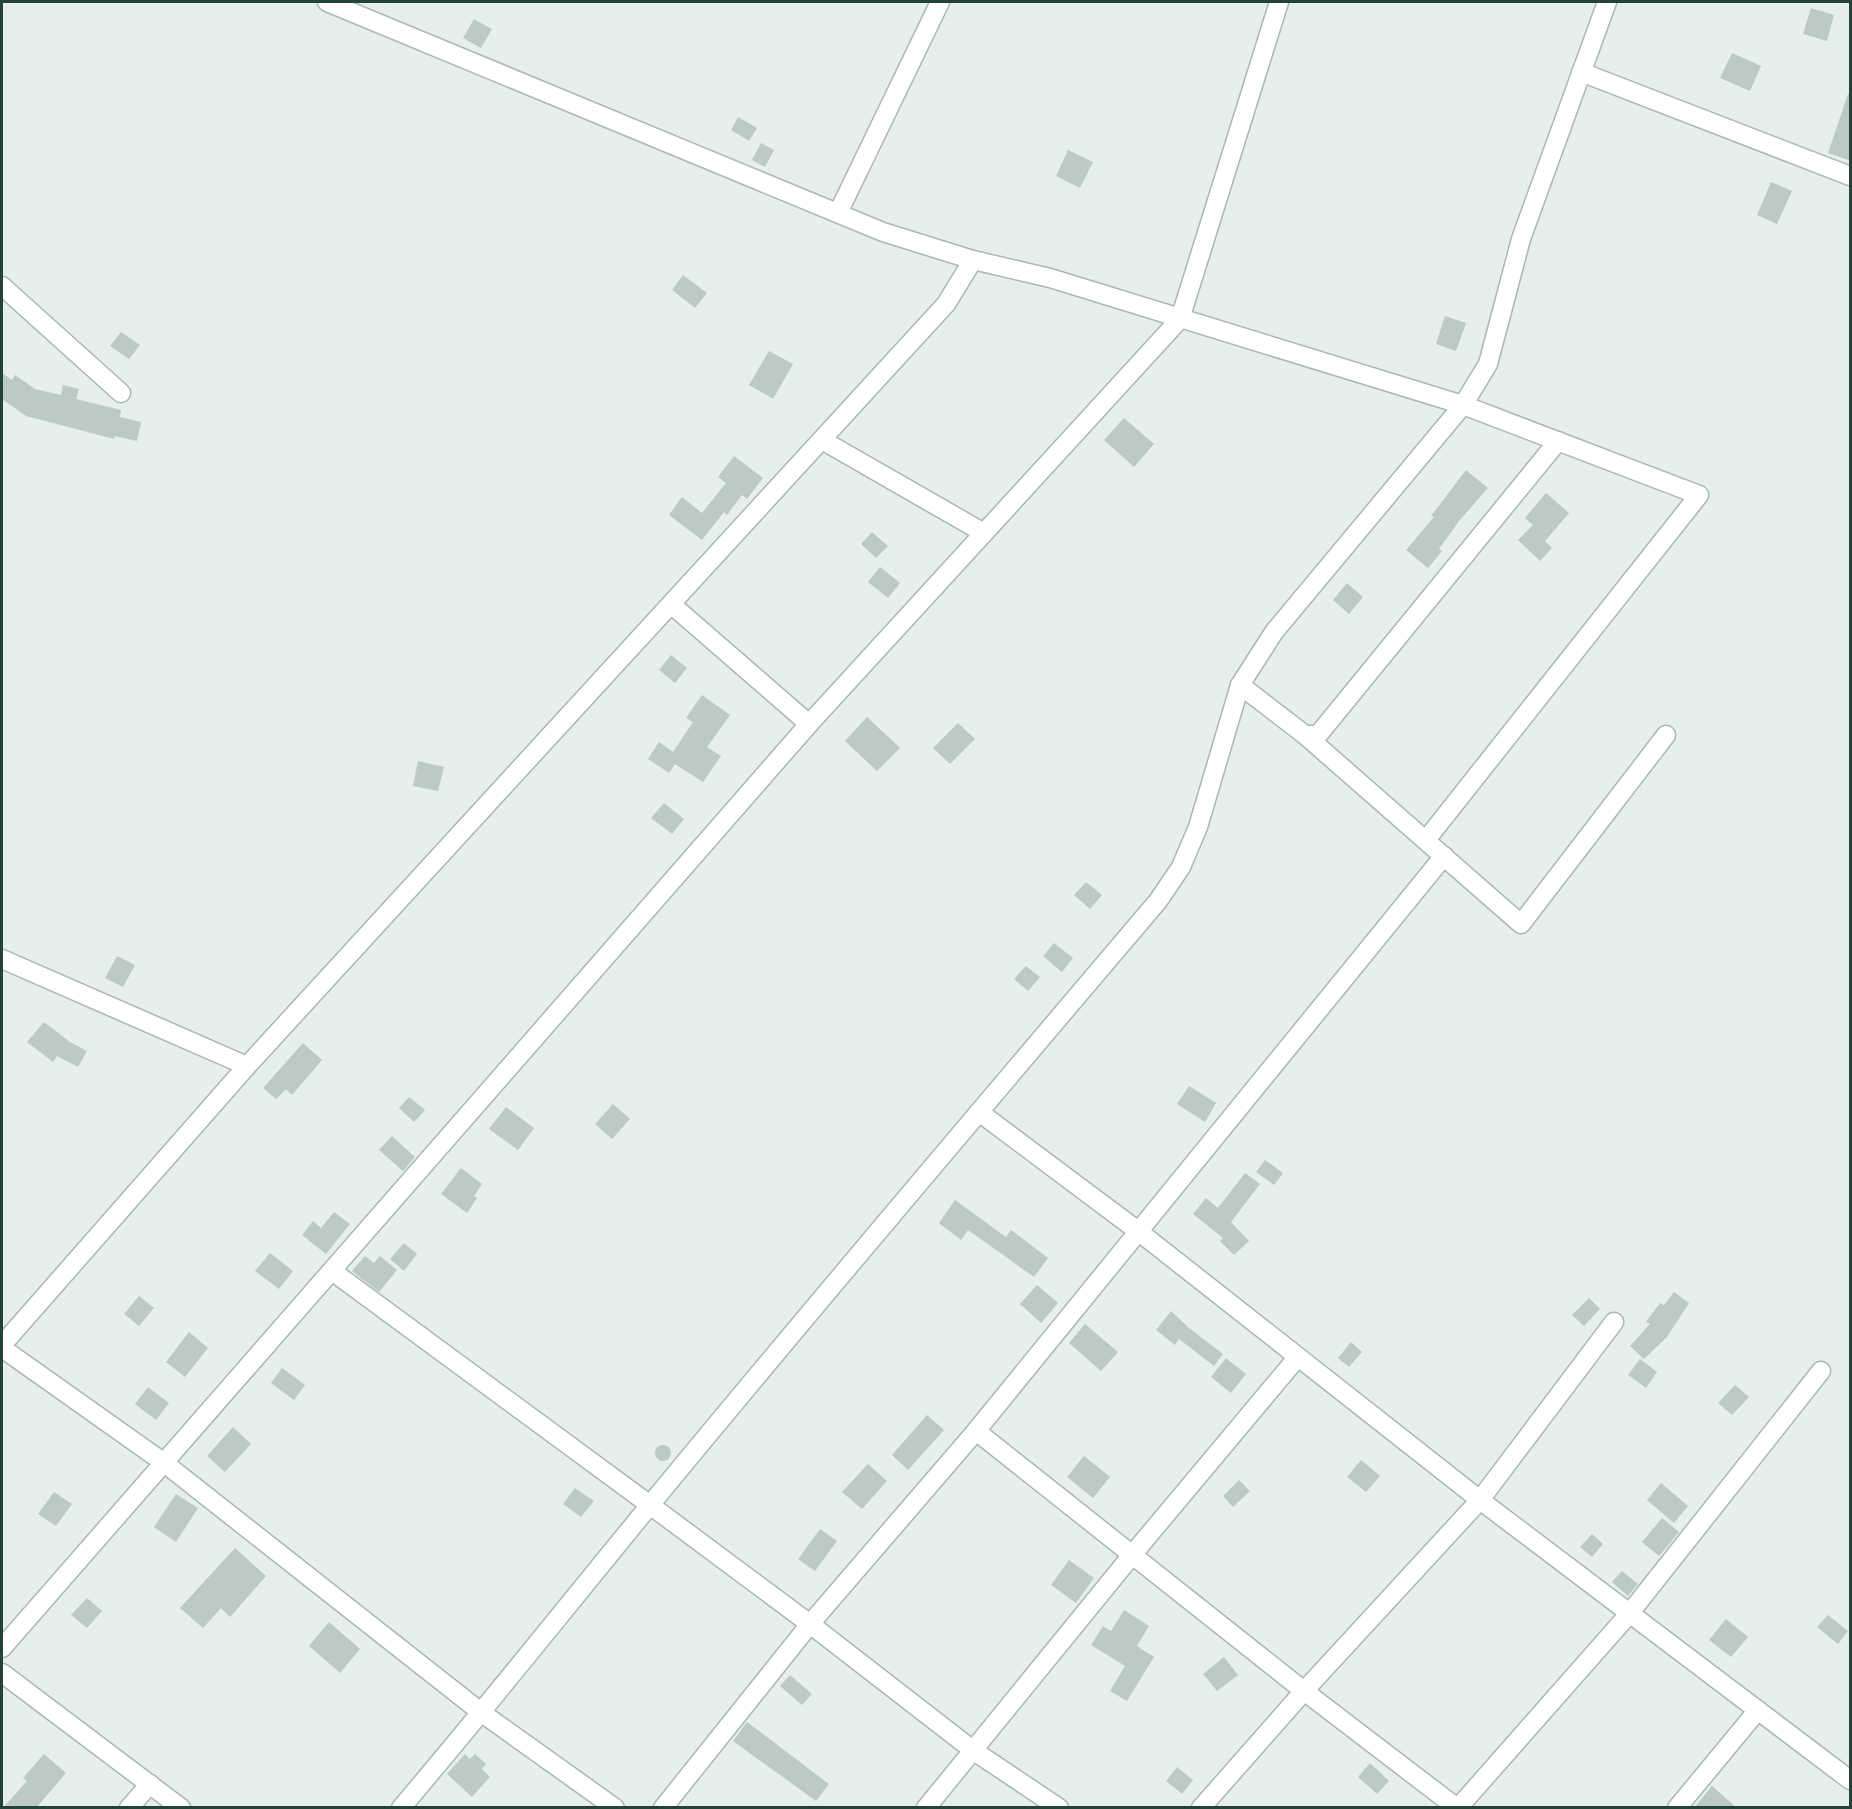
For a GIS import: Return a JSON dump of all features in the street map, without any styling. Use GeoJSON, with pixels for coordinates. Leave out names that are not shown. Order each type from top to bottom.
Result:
{"type":"FeatureCollection","features":[{"type":"Feature","properties":{"kind":"street"},"geometry":{"type":"LineString","coordinates":[[327,2],[883,231],[973,260],[1050,278],[1463,405],[1699,495],[1426,840]]}},
{"type":"Feature","properties":{"kind":"street"},"geometry":{"type":"LineString","coordinates":[[838,213],[940,2]]}},
{"type":"Feature","properties":{"kind":"street"},"geometry":{"type":"LineString","coordinates":[[2,1648],[809,724],[1180,319],[1279,2]]}},
{"type":"Feature","properties":{"kind":"street"},"geometry":{"type":"LineString","coordinates":[[401,1808],[482,1713],[650,1504],[1158,901],[1181,867],[1198,827],[1240,686],[1274,632],[1463,405],[1488,364],[1521,239],[1607,2]]}},
{"type":"Feature","properties":{"kind":"street"},"geometry":{"type":"LineString","coordinates":[[1581,72],[1851,176]]}},
{"type":"Feature","properties":{"kind":"street"},"geometry":{"type":"LineString","coordinates":[[615,1808],[482,1713],[163,1462],[2,1346],[247,1066],[946,304],[973,260]]}},
{"type":"Feature","properties":{"kind":"street"},"geometry":{"type":"LineString","coordinates":[[2,286],[122,393]]}},
{"type":"Feature","properties":{"kind":"street"},"geometry":{"type":"LineString","coordinates":[[822,440],[984,533]]}},
{"type":"Feature","properties":{"kind":"street"},"geometry":{"type":"LineString","coordinates":[[1305,735],[1318,735],[1558,441]]}},
{"type":"Feature","properties":{"kind":"street"},"geometry":{"type":"LineString","coordinates":[[672,605],[809,724]]}},
{"type":"Feature","properties":{"kind":"street"},"geometry":{"type":"LineString","coordinates":[[1240,686],[1305,735],[1521,924],[1666,735]]}},
{"type":"Feature","properties":{"kind":"street"},"geometry":{"type":"LineString","coordinates":[[663,1808],[810,1624],[976,1431],[1444,856]]}},
{"type":"Feature","properties":{"kind":"street"},"geometry":{"type":"LineString","coordinates":[[2,959],[247,1066]]}},
{"type":"Feature","properties":{"kind":"street"},"geometry":{"type":"LineString","coordinates":[[979,1112],[1138,1231],[1480,1500],[1851,1780]]}},
{"type":"Feature","properties":{"kind":"street"},"geometry":{"type":"LineString","coordinates":[[332,1271],[650,1504],[974,1751],[1059,1808]]}},
{"type":"Feature","properties":{"kind":"street"},"geometry":{"type":"LineString","coordinates":[[1201,1808],[1304,1691],[1480,1500],[1614,1322]]}},
{"type":"Feature","properties":{"kind":"street"},"geometry":{"type":"LineString","coordinates":[[926,1808],[1132,1555],[1297,1358]]}},
{"type":"Feature","properties":{"kind":"street"},"geometry":{"type":"LineString","coordinates":[[976,1431],[1304,1691],[1457,1808],[1629,1614],[1821,1371]]}},
{"type":"Feature","properties":{"kind":"street"},"geometry":{"type":"LineString","coordinates":[[2,1673],[181,1808]]}},
{"type":"Feature","properties":{"kind":"street"},"geometry":{"type":"LineString","coordinates":[[1677,1808],[1758,1710]]}},
{"type":"Feature","properties":{"kind":"street"},"geometry":{"type":"LineString","coordinates":[[129,1808],[150,1784]]}},
{"type":"Feature","properties":{"kind":"building"},"geometry":{"type":"Polygon","coordinates":[[[1811,8],[1834,15],[1827,41],[1803,34],[1811,8]]]}},
{"type":"Feature","properties":{"kind":"building"},"geometry":{"type":"Polygon","coordinates":[[[474,19],[492,29],[481,48],[463,38],[474,19]]]}},
{"type":"Feature","properties":{"kind":"building"},"geometry":{"type":"Polygon","coordinates":[[[1732,53],[1761,66],[1750,91],[1720,78],[1732,53]]]}},
{"type":"Feature","properties":{"kind":"building"},"geometry":{"type":"Polygon","coordinates":[[[1848,94],[1851,94],[1851,161],[1828,153],[1848,94]]]}},
{"type":"Feature","properties":{"kind":"building"},"geometry":{"type":"Polygon","coordinates":[[[738,117],[757,128],[749,141],[731,130],[738,117]]]}},
{"type":"Feature","properties":{"kind":"building"},"geometry":{"type":"Polygon","coordinates":[[[761,143],[774,150],[765,167],[752,160],[761,143]]]}},
{"type":"Feature","properties":{"kind":"building"},"geometry":{"type":"Polygon","coordinates":[[[1068,150],[1093,162],[1080,188],[1056,176],[1068,150]]]}},
{"type":"Feature","properties":{"kind":"building"},"geometry":{"type":"Polygon","coordinates":[[[1771,182],[1792,191],[1777,224],[1757,215],[1771,182]]]}},
{"type":"Feature","properties":{"kind":"building"},"geometry":{"type":"Polygon","coordinates":[[[683,275],[707,293],[695,308],[672,290],[683,275]]]}},
{"type":"Feature","properties":{"kind":"building"},"geometry":{"type":"Polygon","coordinates":[[[1445,316],[1466,323],[1456,351],[1436,344],[1445,316]]]}},
{"type":"Feature","properties":{"kind":"building"},"geometry":{"type":"Polygon","coordinates":[[[121,332],[140,345],[129,359],[110,346],[121,332]]]}},
{"type":"Feature","properties":{"kind":"building"},"geometry":{"type":"Polygon","coordinates":[[[769,351],[793,364],[773,399],[749,385],[769,351]]]}},
{"type":"Feature","properties":{"kind":"building"},"geometry":{"type":"Polygon","coordinates":[[[2,373],[12,380],[15,375],[35,389],[61,395],[63,385],[79,389],[76,399],[121,410],[120,417],[141,422],[137,441],[115,436],[114,439],[26,416],[2,399],[2,373]]]}},
{"type":"Feature","properties":{"kind":"building"},"geometry":{"type":"Polygon","coordinates":[[[1124,418],[1154,444],[1134,467],[1104,440],[1124,418]]]}},
{"type":"Feature","properties":{"kind":"building"},"geometry":{"type":"Polygon","coordinates":[[[734,456],[763,478],[747,499],[742,495],[727,515],[724,512],[702,540],[669,515],[682,497],[702,513],[726,483],[718,477],[734,456]]]}},
{"type":"Feature","properties":{"kind":"building"},"geometry":{"type":"Polygon","coordinates":[[[1466,470],[1488,488],[1459,521],[1439,549],[1442,551],[1428,568],[1406,550],[1434,517],[1431,516],[1466,470]]]}},
{"type":"Feature","properties":{"kind":"building"},"geometry":{"type":"Polygon","coordinates":[[[1546,493],[1569,513],[1545,541],[1552,548],[1540,561],[1518,540],[1533,525],[1525,518],[1546,493]]]}},
{"type":"Feature","properties":{"kind":"building"},"geometry":{"type":"Polygon","coordinates":[[[872,532],[888,546],[876,558],[861,544],[872,532]]]}},
{"type":"Feature","properties":{"kind":"building"},"geometry":{"type":"Polygon","coordinates":[[[880,567],[900,583],[888,598],[868,582],[880,567]]]}},
{"type":"Feature","properties":{"kind":"building"},"geometry":{"type":"Polygon","coordinates":[[[1347,583],[1363,597],[1349,614],[1333,600],[1347,583]]]}},
{"type":"Feature","properties":{"kind":"building"},"geometry":{"type":"Polygon","coordinates":[[[671,655],[687,668],[675,683],[659,670],[671,655]]]}},
{"type":"Feature","properties":{"kind":"building"},"geometry":{"type":"Polygon","coordinates":[[[702,695],[730,715],[707,747],[721,756],[703,782],[675,764],[669,773],[648,759],[659,742],[673,752],[693,722],[686,718],[702,695]]]}},
{"type":"Feature","properties":{"kind":"building"},"geometry":{"type":"Polygon","coordinates":[[[867,717],[900,748],[877,771],[845,741],[867,717]]]}},
{"type":"Feature","properties":{"kind":"building"},"geometry":{"type":"Polygon","coordinates":[[[958,723],[975,739],[950,764],[933,748],[958,723]]]}},
{"type":"Feature","properties":{"kind":"building"},"geometry":{"type":"Polygon","coordinates":[[[418,761],[444,767],[438,791],[413,786],[418,761]]]}},
{"type":"Feature","properties":{"kind":"building"},"geometry":{"type":"Polygon","coordinates":[[[664,803],[684,819],[672,834],[651,818],[664,803]]]}},
{"type":"Feature","properties":{"kind":"building"},"geometry":{"type":"Polygon","coordinates":[[[1086,882],[1102,895],[1090,909],[1074,895],[1086,882]]]}},
{"type":"Feature","properties":{"kind":"building"},"geometry":{"type":"Polygon","coordinates":[[[1054,943],[1073,958],[1062,972],[1043,956],[1054,943]]]}},
{"type":"Feature","properties":{"kind":"building"},"geometry":{"type":"Polygon","coordinates":[[[117,956],[135,965],[123,987],[105,978],[117,956]]]}},
{"type":"Feature","properties":{"kind":"building"},"geometry":{"type":"Polygon","coordinates":[[[1026,966],[1040,977],[1028,991],[1014,979],[1026,966]]]}},
{"type":"Feature","properties":{"kind":"building"},"geometry":{"type":"Polygon","coordinates":[[[44,1022],[70,1042],[87,1051],[78,1067],[57,1056],[53,1062],[27,1042],[44,1022]]]}},
{"type":"Feature","properties":{"kind":"building"},"geometry":{"type":"Polygon","coordinates":[[[303,1043],[322,1060],[292,1095],[286,1089],[276,1099],[263,1088],[303,1043]]]}},
{"type":"Feature","properties":{"kind":"building"},"geometry":{"type":"Polygon","coordinates":[[[1189,1086],[1216,1103],[1205,1122],[1177,1104],[1189,1086]]]}},
{"type":"Feature","properties":{"kind":"building"},"geometry":{"type":"Polygon","coordinates":[[[409,1097],[425,1110],[414,1122],[399,1108],[409,1097]]]}},
{"type":"Feature","properties":{"kind":"building"},"geometry":{"type":"Polygon","coordinates":[[[613,1104],[630,1119],[612,1139],[595,1124],[613,1104]]]}},
{"type":"Feature","properties":{"kind":"building"},"geometry":{"type":"Polygon","coordinates":[[[506,1107],[534,1128],[518,1150],[489,1129],[506,1107]]]}},
{"type":"Feature","properties":{"kind":"building"},"geometry":{"type":"Polygon","coordinates":[[[392,1136],[415,1157],[403,1171],[379,1150],[392,1136]]]}},
{"type":"Feature","properties":{"kind":"building"},"geometry":{"type":"Polygon","coordinates":[[[1265,1160],[1283,1173],[1274,1185],[1256,1172],[1265,1160]]]}},
{"type":"Feature","properties":{"kind":"building"},"geometry":{"type":"Polygon","coordinates":[[[461,1168],[482,1184],[474,1196],[477,1198],[467,1213],[441,1194],[461,1168]]]}},
{"type":"Feature","properties":{"kind":"building"},"geometry":{"type":"Polygon","coordinates":[[[1245,1173],[1260,1184],[1231,1222],[1249,1241],[1234,1255],[1220,1241],[1223,1238],[1193,1214],[1206,1198],[1218,1208],[1245,1173]]]}},
{"type":"Feature","properties":{"kind":"building"},"geometry":{"type":"Polygon","coordinates":[[[955,1200],[1006,1237],[1011,1230],[1048,1258],[1034,1277],[968,1230],[961,1240],[939,1223],[955,1200]]]}},
{"type":"Feature","properties":{"kind":"building"},"geometry":{"type":"Polygon","coordinates":[[[334,1212],[350,1224],[326,1254],[302,1235],[313,1221],[321,1228],[334,1212]]]}},
{"type":"Feature","properties":{"kind":"building"},"geometry":{"type":"Polygon","coordinates":[[[404,1243],[417,1254],[404,1271],[390,1259],[404,1243]]]}},
{"type":"Feature","properties":{"kind":"building"},"geometry":{"type":"Polygon","coordinates":[[[270,1253],[293,1271],[279,1289],[255,1271],[270,1253]]]}},
{"type":"Feature","properties":{"kind":"building"},"geometry":{"type":"Polygon","coordinates":[[[365,1256],[374,1263],[380,1256],[397,1270],[379,1292],[352,1271],[365,1256]]]}},
{"type":"Feature","properties":{"kind":"building"},"geometry":{"type":"Polygon","coordinates":[[[1037,1285],[1058,1303],[1041,1323],[1020,1304],[1037,1285]]]}},
{"type":"Feature","properties":{"kind":"building"},"geometry":{"type":"Polygon","coordinates":[[[1674,1292],[1689,1303],[1667,1337],[1644,1359],[1630,1346],[1650,1324],[1646,1322],[1660,1303],[1664,1305],[1674,1292]]]}},
{"type":"Feature","properties":{"kind":"building"},"geometry":{"type":"Polygon","coordinates":[[[139,1296],[154,1308],[139,1326],[124,1314],[139,1296]]]}},
{"type":"Feature","properties":{"kind":"building"},"geometry":{"type":"Polygon","coordinates":[[[1589,1298],[1600,1309],[1584,1326],[1572,1315],[1589,1298]]]}},
{"type":"Feature","properties":{"kind":"building"},"geometry":{"type":"Polygon","coordinates":[[[1171,1311],[1223,1354],[1214,1366],[1179,1339],[1175,1345],[1156,1330],[1171,1311]]]}},
{"type":"Feature","properties":{"kind":"building"},"geometry":{"type":"Polygon","coordinates":[[[1085,1324],[1118,1352],[1101,1371],[1069,1343],[1085,1324]]]}},
{"type":"Feature","properties":{"kind":"building"},"geometry":{"type":"Polygon","coordinates":[[[189,1332],[208,1348],[185,1377],[166,1362],[189,1332]]]}},
{"type":"Feature","properties":{"kind":"building"},"geometry":{"type":"Polygon","coordinates":[[[1351,1342],[1362,1352],[1349,1367],[1338,1358],[1351,1342]]]}},
{"type":"Feature","properties":{"kind":"building"},"geometry":{"type":"Polygon","coordinates":[[[1226,1358],[1246,1374],[1231,1393],[1211,1377],[1226,1358]]]}},
{"type":"Feature","properties":{"kind":"building"},"geometry":{"type":"Polygon","coordinates":[[[1640,1359],[1657,1372],[1646,1388],[1628,1375],[1640,1359]]]}},
{"type":"Feature","properties":{"kind":"building"},"geometry":{"type":"Polygon","coordinates":[[[282,1368],[305,1385],[294,1400],[271,1383],[282,1368]]]}},
{"type":"Feature","properties":{"kind":"building"},"geometry":{"type":"Polygon","coordinates":[[[1735,1385],[1749,1397],[1732,1415],[1718,1403],[1735,1385]]]}},
{"type":"Feature","properties":{"kind":"building"},"geometry":{"type":"Polygon","coordinates":[[[148,1387],[169,1403],[156,1420],[135,1404],[148,1387]]]}},
{"type":"Feature","properties":{"kind":"building"},"geometry":{"type":"Polygon","coordinates":[[[927,1415],[944,1430],[908,1470],[892,1455],[927,1415]]]}},
{"type":"Feature","properties":{"kind":"building"},"geometry":{"type":"Polygon","coordinates":[[[233,1427],[251,1444],[225,1472],[207,1456],[233,1427]]]}},
{"type":"Feature","properties":{"kind":"building"},"geometry":{"type":"Polygon","coordinates":[[[660,1445],[666,1445],[671,1453],[669,1459],[660,1461],[655,1456],[655,1450],[660,1445]]]}},
{"type":"Feature","properties":{"kind":"building"},"geometry":{"type":"Polygon","coordinates":[[[1084,1456],[1110,1477],[1093,1498],[1067,1477],[1084,1456]]]}},
{"type":"Feature","properties":{"kind":"building"},"geometry":{"type":"Polygon","coordinates":[[[1361,1460],[1380,1476],[1366,1492],[1347,1477],[1361,1460]]]}},
{"type":"Feature","properties":{"kind":"building"},"geometry":{"type":"Polygon","coordinates":[[[868,1464],[887,1481],[862,1509],[842,1492],[868,1464]]]}},
{"type":"Feature","properties":{"kind":"building"},"geometry":{"type":"Polygon","coordinates":[[[1239,1480],[1250,1491],[1233,1507],[1223,1496],[1239,1480]]]}},
{"type":"Feature","properties":{"kind":"building"},"geometry":{"type":"Polygon","coordinates":[[[1661,1483],[1688,1506],[1674,1523],[1647,1500],[1661,1483]]]}},
{"type":"Feature","properties":{"kind":"building"},"geometry":{"type":"Polygon","coordinates":[[[575,1488],[594,1501],[581,1517],[563,1504],[575,1488]]]}},
{"type":"Feature","properties":{"kind":"building"},"geometry":{"type":"Polygon","coordinates":[[[54,1492],[72,1504],[56,1526],[38,1514],[54,1492]]]}},
{"type":"Feature","properties":{"kind":"building"},"geometry":{"type":"Polygon","coordinates":[[[176,1494],[198,1508],[176,1542],[154,1527],[176,1494]]]}},
{"type":"Feature","properties":{"kind":"building"},"geometry":{"type":"Polygon","coordinates":[[[1662,1518],[1679,1532],[1659,1556],[1642,1542],[1662,1518]]]}},
{"type":"Feature","properties":{"kind":"building"},"geometry":{"type":"Polygon","coordinates":[[[820,1529],[837,1541],[815,1571],[798,1559],[820,1529]]]}},
{"type":"Feature","properties":{"kind":"building"},"geometry":{"type":"Polygon","coordinates":[[[1592,1534],[1603,1544],[1592,1557],[1580,1547],[1592,1534]]]}},
{"type":"Feature","properties":{"kind":"building"},"geometry":{"type":"Polygon","coordinates":[[[235,1548],[266,1576],[230,1617],[221,1608],[203,1628],[180,1608],[235,1548]]]}},
{"type":"Feature","properties":{"kind":"building"},"geometry":{"type":"Polygon","coordinates":[[[1069,1560],[1094,1578],[1076,1603],[1051,1585],[1069,1560]]]}},
{"type":"Feature","properties":{"kind":"building"},"geometry":{"type":"Polygon","coordinates":[[[1622,1571],[1638,1584],[1628,1596],[1612,1582],[1622,1571]]]}},
{"type":"Feature","properties":{"kind":"building"},"geometry":{"type":"Polygon","coordinates":[[[87,1598],[102,1611],[87,1628],[71,1615],[87,1598]]]}},
{"type":"Feature","properties":{"kind":"building"},"geometry":{"type":"Polygon","coordinates":[[[1124,1610],[1149,1626],[1137,1646],[1154,1657],[1127,1701],[1110,1691],[1125,1666],[1091,1645],[1103,1626],[1111,1631],[1124,1610]]]}},
{"type":"Feature","properties":{"kind":"building"},"geometry":{"type":"Polygon","coordinates":[[[1828,1615],[1848,1631],[1838,1644],[1817,1627],[1828,1615]]]}},
{"type":"Feature","properties":{"kind":"building"},"geometry":{"type":"Polygon","coordinates":[[[1726,1619],[1748,1637],[1731,1657],[1709,1640],[1726,1619]]]}},
{"type":"Feature","properties":{"kind":"building"},"geometry":{"type":"Polygon","coordinates":[[[329,1622],[360,1649],[340,1673],[309,1646],[329,1622]]]}},
{"type":"Feature","properties":{"kind":"building"},"geometry":{"type":"Polygon","coordinates":[[[1224,1657],[1238,1675],[1217,1691],[1203,1674],[1224,1657]]]}},
{"type":"Feature","properties":{"kind":"building"},"geometry":{"type":"Polygon","coordinates":[[[790,1675],[812,1694],[802,1705],[780,1686],[790,1675]]]}},
{"type":"Feature","properties":{"kind":"building"},"geometry":{"type":"Polygon","coordinates":[[[747,1722],[829,1784],[816,1801],[733,1741],[747,1722]]]}},
{"type":"Feature","properties":{"kind":"building"},"geometry":{"type":"Polygon","coordinates":[[[44,1754],[66,1773],[36,1808],[3,1808],[27,1781],[23,1778],[44,1754]]]}},
{"type":"Feature","properties":{"kind":"building"},"geometry":{"type":"Polygon","coordinates":[[[465,1754],[470,1759],[475,1754],[486,1764],[482,1769],[490,1777],[472,1797],[447,1774],[465,1754]]]}},
{"type":"Feature","properties":{"kind":"building"},"geometry":{"type":"Polygon","coordinates":[[[1370,1763],[1389,1781],[1377,1794],[1358,1777],[1370,1763]]]}},
{"type":"Feature","properties":{"kind":"building"},"geometry":{"type":"Polygon","coordinates":[[[1177,1767],[1193,1780],[1182,1794],[1166,1781],[1177,1767]]]}},
{"type":"Feature","properties":{"kind":"building"},"geometry":{"type":"Polygon","coordinates":[[[1712,1786],[1737,1808],[1694,1808],[1712,1786]]]}}]}
